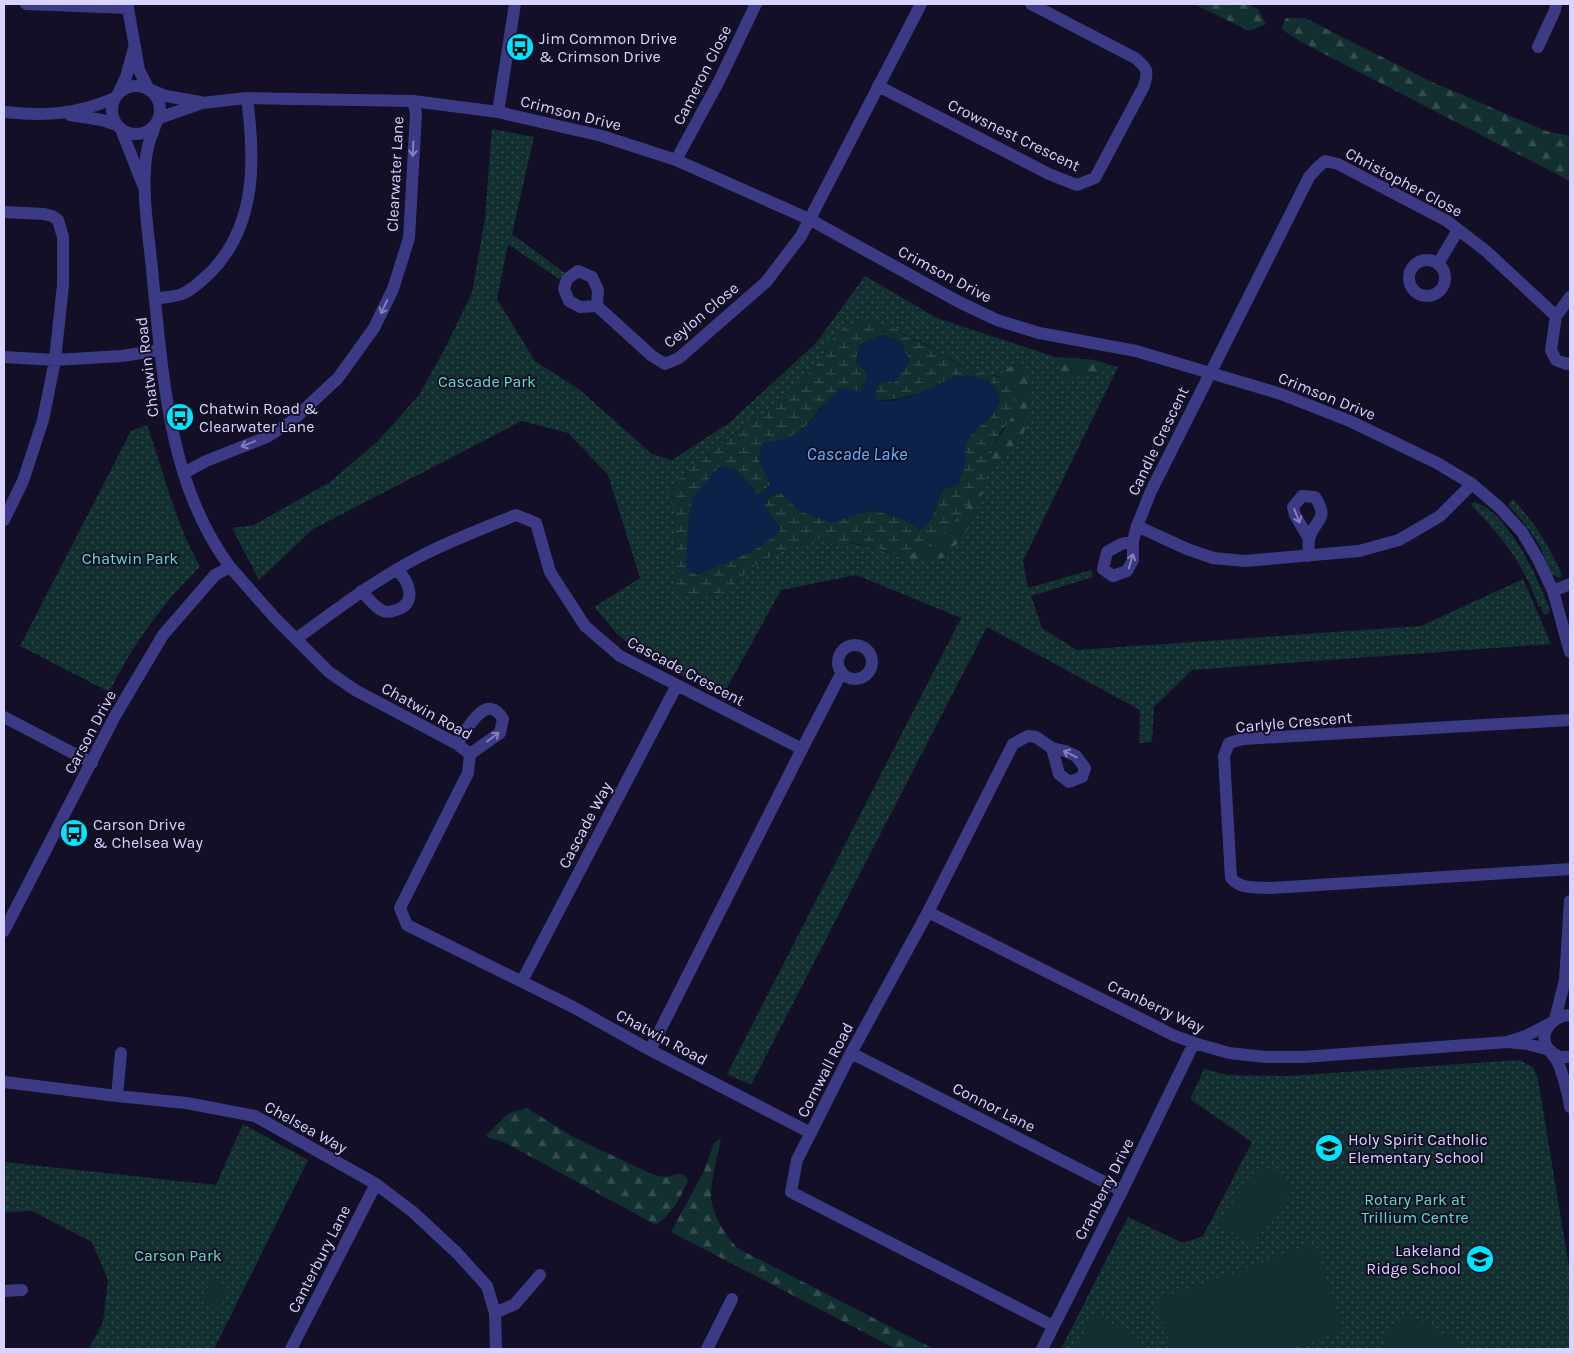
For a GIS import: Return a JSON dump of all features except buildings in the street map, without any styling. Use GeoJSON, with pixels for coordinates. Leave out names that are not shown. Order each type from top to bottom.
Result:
{"type":"FeatureCollection","features":[{"type":"Feature","properties":{"kind":"street"},"geometry":{"type":"LineString","coordinates":[[26,4],[128,6],[139,70],[149,89],[159,102],[157,122],[142,134],[135,134],[102,120],[60,114]]}},
{"type":"Feature","properties":{"kind":"street"},"geometry":{"type":"LineString","coordinates":[[498,112],[516,4]]}},
{"type":"Feature","properties":{"kind":"street","name":"Cameron Close"},"geometry":{"type":"LineString","coordinates":[[676,160],[719,81],[756,4]]}},
{"type":"Feature","properties":{"kind":"street"},"geometry":{"type":"LineString","coordinates":[[809,219],[921,4]]}},
{"type":"Feature","properties":{"kind":"street","name":"Crowsnest Crescent"},"geometry":{"type":"LineString","coordinates":[[878,86],[1048,174],[1077,185],[1095,178],[1144,86],[1147,74],[1146,69],[1135,58],[1031,4]]}},
{"type":"Feature","properties":{"kind":"street"},"geometry":{"type":"LineString","coordinates":[[1538,47],[1556,10],[1556,4]]}},
{"type":"Feature","properties":{"kind":"street"},"geometry":{"type":"LineString","coordinates":[[119,127],[112,112],[116,96],[126,77],[135,44]]}},
{"type":"Feature","properties":{"kind":"street"},"geometry":{"type":"LineString","coordinates":[[4,112],[32,115],[60,114],[92,108],[116,96],[124,88],[140,86],[149,89]]}},
{"type":"Feature","properties":{"kind":"street","name":"Crimson Drive"},"geometry":{"type":"LineString","coordinates":[[149,89],[166,96],[202,103]]}},
{"type":"Feature","properties":{"kind":"street"},"geometry":{"type":"LineString","coordinates":[[155,299],[182,294],[200,283],[223,259],[238,232],[249,199],[251,132],[247,98]]}},
{"type":"Feature","properties":{"kind":"street","name":"Crimson Drive"},"geometry":{"type":"LineString","coordinates":[[157,122],[202,103],[247,98],[413,101],[498,112],[602,136],[676,160],[809,219],[959,302],[997,320],[1039,333],[1136,351],[1281,394],[1352,422],[1437,463],[1472,484],[1500,508],[1522,532],[1538,559],[1553,591],[1570,652]]}},
{"type":"Feature","properties":{"kind":"street","name":"Clearwater Lane"},"geometry":{"type":"LineString","coordinates":[[184,473],[206,461],[267,437],[292,421],[338,378],[374,328],[393,288],[409,238],[416,113],[413,101]]}},
{"type":"Feature","properties":{"kind":"street","name":"Chatwin Road"},"geometry":{"type":"LineString","coordinates":[[157,122],[147,148],[144,189],[160,350],[170,422],[184,473],[204,524],[218,551],[230,567],[274,618],[329,672],[355,690],[457,744],[470,754],[468,773],[400,908],[407,925],[573,1007],[650,1050],[811,1133]]}},
{"type":"Feature","properties":{"kind":"street","name":"Chatwin Road"},"geometry":{"type":"LineString","coordinates":[[119,127],[144,189]]}},
{"type":"Feature","properties":{"kind":"street","name":"Christopher Close"},"geometry":{"type":"LineString","coordinates":[[1210,372],[1309,177],[1316,168],[1326,161],[1338,164],[1447,221],[1486,251],[1556,316]]}},
{"type":"Feature","properties":{"kind":"street"},"geometry":{"type":"LineString","coordinates":[[4,212],[52,216],[58,220],[63,237],[63,285],[55,360],[43,420],[23,481],[4,520]]}},
{"type":"Feature","properties":{"kind":"street","name":"Ceylon Close"},"geometry":{"type":"LineString","coordinates":[[598,306],[652,356],[666,364],[679,358],[766,282],[802,236],[809,219]]}},
{"type":"Feature","properties":{"kind":"street"},"geometry":{"type":"LineString","coordinates":[[1438,264],[1458,230]]}},
{"type":"Feature","properties":{"kind":"street"},"geometry":{"type":"LineString","coordinates":[[1570,296],[1556,316],[1550,350],[1556,360],[1567,364],[1570,363]]}},
{"type":"Feature","properties":{"kind":"street"},"geometry":{"type":"LineString","coordinates":[[4,357],[55,360],[122,356],[160,350]]}},
{"type":"Feature","properties":{"kind":"street","name":"Candle Crescent"},"geometry":{"type":"LineString","coordinates":[[1134,541],[1137,526],[1151,491],[1210,372]]}},
{"type":"Feature","properties":{"kind":"street"},"geometry":{"type":"LineString","coordinates":[[1137,526],[1187,550],[1212,558],[1245,561],[1359,551],[1399,540],[1440,516],[1472,484]]}},
{"type":"Feature","properties":{"kind":"street","name":"Cascade Crescent"},"geometry":{"type":"LineString","coordinates":[[296,639],[361,591],[419,557],[454,540],[516,515],[536,523],[550,572],[585,626],[620,656],[802,749]]}},
{"type":"Feature","properties":{"kind":"street"},"geometry":{"type":"LineString","coordinates":[[1308,556],[1309,539]]}},
{"type":"Feature","properties":{"kind":"street","name":"Carson Drive"},"geometry":{"type":"LineString","coordinates":[[4,931],[124,701],[163,635],[215,575],[230,567]]}},
{"type":"Feature","properties":{"kind":"street"},"geometry":{"type":"LineString","coordinates":[[361,591],[381,610],[388,612],[402,609],[410,598],[409,584],[397,570]]}},
{"type":"Feature","properties":{"kind":"street"},"geometry":{"type":"LineString","coordinates":[[1553,591],[1570,584]]}},
{"type":"Feature","properties":{"kind":"street"},"geometry":{"type":"LineString","coordinates":[[650,1050],[802,749],[842,674]]}},
{"type":"Feature","properties":{"kind":"street","name":"Cascade Way"},"geometry":{"type":"LineString","coordinates":[[522,981],[677,685]]}},
{"type":"Feature","properties":{"kind":"street"},"geometry":{"type":"LineString","coordinates":[[457,744],[478,713],[485,709],[499,713],[503,719],[500,733],[470,754]]}},
{"type":"Feature","properties":{"kind":"street"},"geometry":{"type":"LineString","coordinates":[[4,717],[92,762]]}},
{"type":"Feature","properties":{"kind":"street","name":"Carlyle Crescent"},"geometry":{"type":"LineString","coordinates":[[1570,720],[1243,739],[1229,743],[1224,756],[1231,878],[1236,884],[1244,887],[1271,888],[1570,869]]}},
{"type":"Feature","properties":{"kind":"street","name":"Cornwall Road"},"geometry":{"type":"LineString","coordinates":[[1052,748],[1036,737],[1028,736],[1013,744],[928,912],[797,1160],[791,1192],[1053,1326]]}},
{"type":"Feature","properties":{"kind":"street"},"geometry":{"type":"LineString","coordinates":[[1570,901],[1565,980],[1552,1021],[1544,1038],[1559,1065],[1570,1101],[1570,1107]]}},
{"type":"Feature","properties":{"kind":"street","name":"Cranberry Way"},"geometry":{"type":"LineString","coordinates":[[928,912],[1173,1035],[1228,1053],[1266,1057],[1303,1057],[1508,1042],[1527,1044],[1550,1051],[1560,1057],[1570,1057]]}},
{"type":"Feature","properties":{"kind":"street"},"geometry":{"type":"LineString","coordinates":[[1565,980],[1570,998]]}},
{"type":"Feature","properties":{"kind":"street","name":"Cranberry Way"},"geometry":{"type":"LineString","coordinates":[[1508,1042],[1526,1036],[1563,1015],[1570,1015]]}},
{"type":"Feature","properties":{"kind":"street","name":"Cranberry Drive"},"geometry":{"type":"LineString","coordinates":[[1042,1349],[1194,1043]]}},
{"type":"Feature","properties":{"kind":"street"},"geometry":{"type":"LineString","coordinates":[[117,1096],[120,1053]]}},
{"type":"Feature","properties":{"kind":"street","name":"Connor Lane"},"geometry":{"type":"LineString","coordinates":[[852,1053],[1122,1191]]}},
{"type":"Feature","properties":{"kind":"street","name":"Chelsea Way"},"geometry":{"type":"LineString","coordinates":[[4,1082],[186,1103],[255,1116],[376,1184],[413,1212],[463,1259],[487,1286],[495,1313],[496,1349]]}},
{"type":"Feature","properties":{"kind":"street","name":"Canterbury Lane"},"geometry":{"type":"LineString","coordinates":[[291,1349],[376,1184]]}},
{"type":"Feature","properties":{"kind":"street"},"geometry":{"type":"LineString","coordinates":[[495,1313],[516,1304],[540,1275]]}},
{"type":"Feature","properties":{"kind":"street"},"geometry":{"type":"LineString","coordinates":[[4,1291],[22,1290]]}},
{"type":"Feature","properties":{"kind":"street"},"geometry":{"type":"LineString","coordinates":[[707,1349],[732,1299]]}},
{"type":"Feature","properties":{"kind":"green space"},"geometry":{"type":"Polygon","coordinates":[[[1194,4],[1248,4],[1258,9],[1266,24],[1249,31],[1194,4]]]}},
{"type":"Feature","properties":{"kind":"green space"},"geometry":{"type":"Polygon","coordinates":[[[1286,18],[1305,18],[1430,81],[1546,131],[1570,136],[1570,181],[1301,42],[1281,29],[1286,18]]]}},
{"type":"Feature","properties":{"kind":"green space","name":"Cascade Park"},"geometry":{"type":"Polygon","coordinates":[[[492,129],[534,137],[512,234],[565,273],[559,279],[508,244],[497,299],[535,361],[580,390],[652,454],[672,460],[729,423],[816,343],[865,276],[937,318],[1055,357],[1094,360],[1118,367],[1023,561],[1028,588],[1091,570],[1093,577],[1031,596],[1042,628],[1077,650],[1421,626],[1523,579],[1551,644],[1192,670],[1154,707],[1152,742],[1139,743],[1140,710],[987,627],[751,1085],[727,1074],[961,618],[856,575],[781,590],[723,695],[646,658],[617,634],[594,607],[640,578],[608,475],[568,433],[522,421],[313,529],[259,580],[232,528],[254,525],[330,482],[377,442],[419,395],[472,293],[485,218],[492,129]],[[900,331],[829,343],[820,361],[786,400],[743,427],[695,464],[677,482],[671,492],[675,511],[674,530],[680,593],[702,599],[732,586],[753,567],[773,555],[821,538],[876,548],[892,554],[963,511],[988,472],[1004,430],[1015,412],[1016,403],[1013,388],[999,376],[966,369],[924,343],[908,337],[900,331]]]}},
{"type":"Feature","properties":{"kind":"green space"},"geometry":{"type":"Polygon","coordinates":[[[867,320],[887,326],[933,348],[968,370],[992,375],[1008,383],[1016,396],[1016,409],[995,442],[989,471],[979,490],[961,514],[941,535],[932,543],[915,552],[895,554],[852,543],[828,546],[825,539],[821,538],[773,555],[753,567],[732,586],[712,597],[702,599],[680,593],[675,584],[675,511],[671,499],[671,492],[677,482],[695,464],[743,427],[786,400],[820,361],[829,343],[845,326],[867,320]],[[882,335],[858,346],[868,374],[860,392],[823,405],[807,425],[791,437],[763,444],[758,458],[771,484],[758,495],[750,485],[720,466],[709,480],[697,575],[781,530],[764,506],[770,497],[780,492],[800,511],[832,522],[872,510],[901,518],[920,529],[931,520],[942,490],[968,439],[975,429],[992,416],[956,376],[937,386],[907,397],[875,400],[874,394],[877,386],[883,381],[901,342],[882,335]]]}},
{"type":"Feature","properties":{"kind":"green space"},"geometry":{"type":"Polygon","coordinates":[[[1056,357],[1094,360],[1107,364],[1104,369],[1095,375],[1068,383],[1061,373],[1056,357]]]}},
{"type":"Feature","properties":{"kind":"green space"},"geometry":{"type":"Polygon","coordinates":[[[1014,365],[1023,371],[1028,380],[1031,392],[1028,418],[1024,431],[1014,450],[989,469],[993,448],[1004,430],[1016,403],[1013,388],[999,376],[1007,368],[1014,365]]]}},
{"type":"Feature","properties":{"kind":"green space","name":"Chatwin Park"},"geometry":{"type":"Polygon","coordinates":[[[147,425],[177,515],[200,567],[173,595],[149,625],[109,692],[20,646],[131,431],[147,425]]]}},
{"type":"Feature","properties":{"kind":"green space"},"geometry":{"type":"Polygon","coordinates":[[[979,487],[982,493],[972,521],[963,537],[953,548],[950,556],[921,562],[907,560],[892,554],[899,554],[940,536],[963,511],[979,487]]]}},
{"type":"Feature","properties":{"kind":"green space"},"geometry":{"type":"Polygon","coordinates":[[[1513,499],[1535,526],[1547,545],[1562,575],[1560,578],[1550,574],[1543,553],[1535,538],[1508,505],[1513,499]]]}},
{"type":"Feature","properties":{"kind":"green space"},"geometry":{"type":"Polygon","coordinates":[[[1474,502],[1486,508],[1498,518],[1521,548],[1539,582],[1550,611],[1548,614],[1544,615],[1541,606],[1539,607],[1527,578],[1511,552],[1471,505],[1474,502]]]}},
{"type":"Feature","properties":{"kind":"green space","name":"Rotary Park at Trillium Centre"},"geometry":{"type":"Polygon","coordinates":[[[1519,1060],[1533,1067],[1538,1079],[1570,1273],[1570,1349],[1061,1349],[1128,1217],[1183,1243],[1203,1236],[1252,1142],[1190,1099],[1204,1069],[1229,1075],[1287,1076],[1519,1060]]]}},
{"type":"Feature","properties":{"kind":"green space"},"geometry":{"type":"Polygon","coordinates":[[[527,1108],[573,1137],[654,1175],[667,1177],[679,1174],[684,1175],[688,1181],[682,1194],[667,1216],[656,1225],[504,1142],[489,1138],[486,1135],[509,1113],[527,1108]]]}},
{"type":"Feature","properties":{"kind":"green space","name":"Carson Park"},"geometry":{"type":"Polygon","coordinates":[[[243,1124],[308,1160],[214,1349],[89,1349],[103,1322],[108,1280],[92,1242],[32,1211],[4,1212],[4,1162],[216,1185],[243,1124]]]}},
{"type":"Feature","properties":{"kind":"green space"},"geometry":{"type":"Polygon","coordinates":[[[721,1138],[712,1181],[711,1198],[716,1216],[737,1248],[934,1349],[896,1349],[671,1232],[704,1171],[714,1143],[721,1138]]]}},
{"type":"Feature","properties":{"kind":"green space"},"geometry":{"type":"Polygon","coordinates":[[[1262,1164],[1295,1188],[1251,1246],[1218,1222],[1262,1164]]]}},
{"type":"Feature","properties":{"kind":"green space"},"geometry":{"type":"Polygon","coordinates":[[[1314,1244],[1344,1330],[1289,1349],[1172,1349],[1155,1301],[1314,1244]]]}},
{"type":"Feature","properties":{"kind":"green space"},"geometry":{"type":"Polygon","coordinates":[[[211,1280],[228,1288],[219,1309],[201,1301],[211,1280]]]}},
{"type":"Feature","properties":{"kind":"green space"},"geometry":{"type":"Polygon","coordinates":[[[1408,1314],[1469,1349],[1381,1349],[1385,1339],[1408,1314]]]}},
{"type":"Feature","properties":{"kind":"green space"},"geometry":{"type":"Polygon","coordinates":[[[1093,1315],[1136,1336],[1145,1349],[1075,1349],[1093,1315]]]}},
{"type":"Feature","properties":{"kind":"water","name":"Cascade Lake"},"geometry":{"type":"Polygon","coordinates":[[[882,335],[901,342],[910,362],[894,383],[883,381],[879,385],[875,391],[876,400],[891,401],[912,396],[956,376],[970,376],[990,381],[1000,401],[992,415],[977,429],[968,441],[964,450],[967,455],[959,484],[942,490],[931,520],[920,530],[901,518],[872,510],[832,522],[800,511],[779,492],[770,497],[764,506],[781,530],[772,538],[752,551],[697,575],[686,569],[688,527],[692,499],[720,466],[736,470],[758,495],[771,485],[758,458],[763,444],[791,437],[807,425],[839,388],[860,391],[868,374],[856,362],[858,346],[882,335]]]}},
{"type":"Feature","properties":{"kind":"place","name":"Jim Common Drive & Crimson Drive"},"geometry":{"type":"Point","coordinates":[520,47]}},
{"type":"Feature","properties":{"kind":"place","name":"Chatwin Road & Clearwater Lane"},"geometry":{"type":"Point","coordinates":[180,417]}},
{"type":"Feature","properties":{"kind":"place","name":"Carson Drive & Chelsea Way"},"geometry":{"type":"Point","coordinates":[74,833]}},
{"type":"Feature","properties":{"kind":"place","name":"Holy Spirit Catholic Elementary School"},"geometry":{"type":"Point","coordinates":[1329,1148]}},
{"type":"Feature","properties":{"kind":"place","name":"Lakeland Ridge School"},"geometry":{"type":"Point","coordinates":[1480,1259]}}]}
